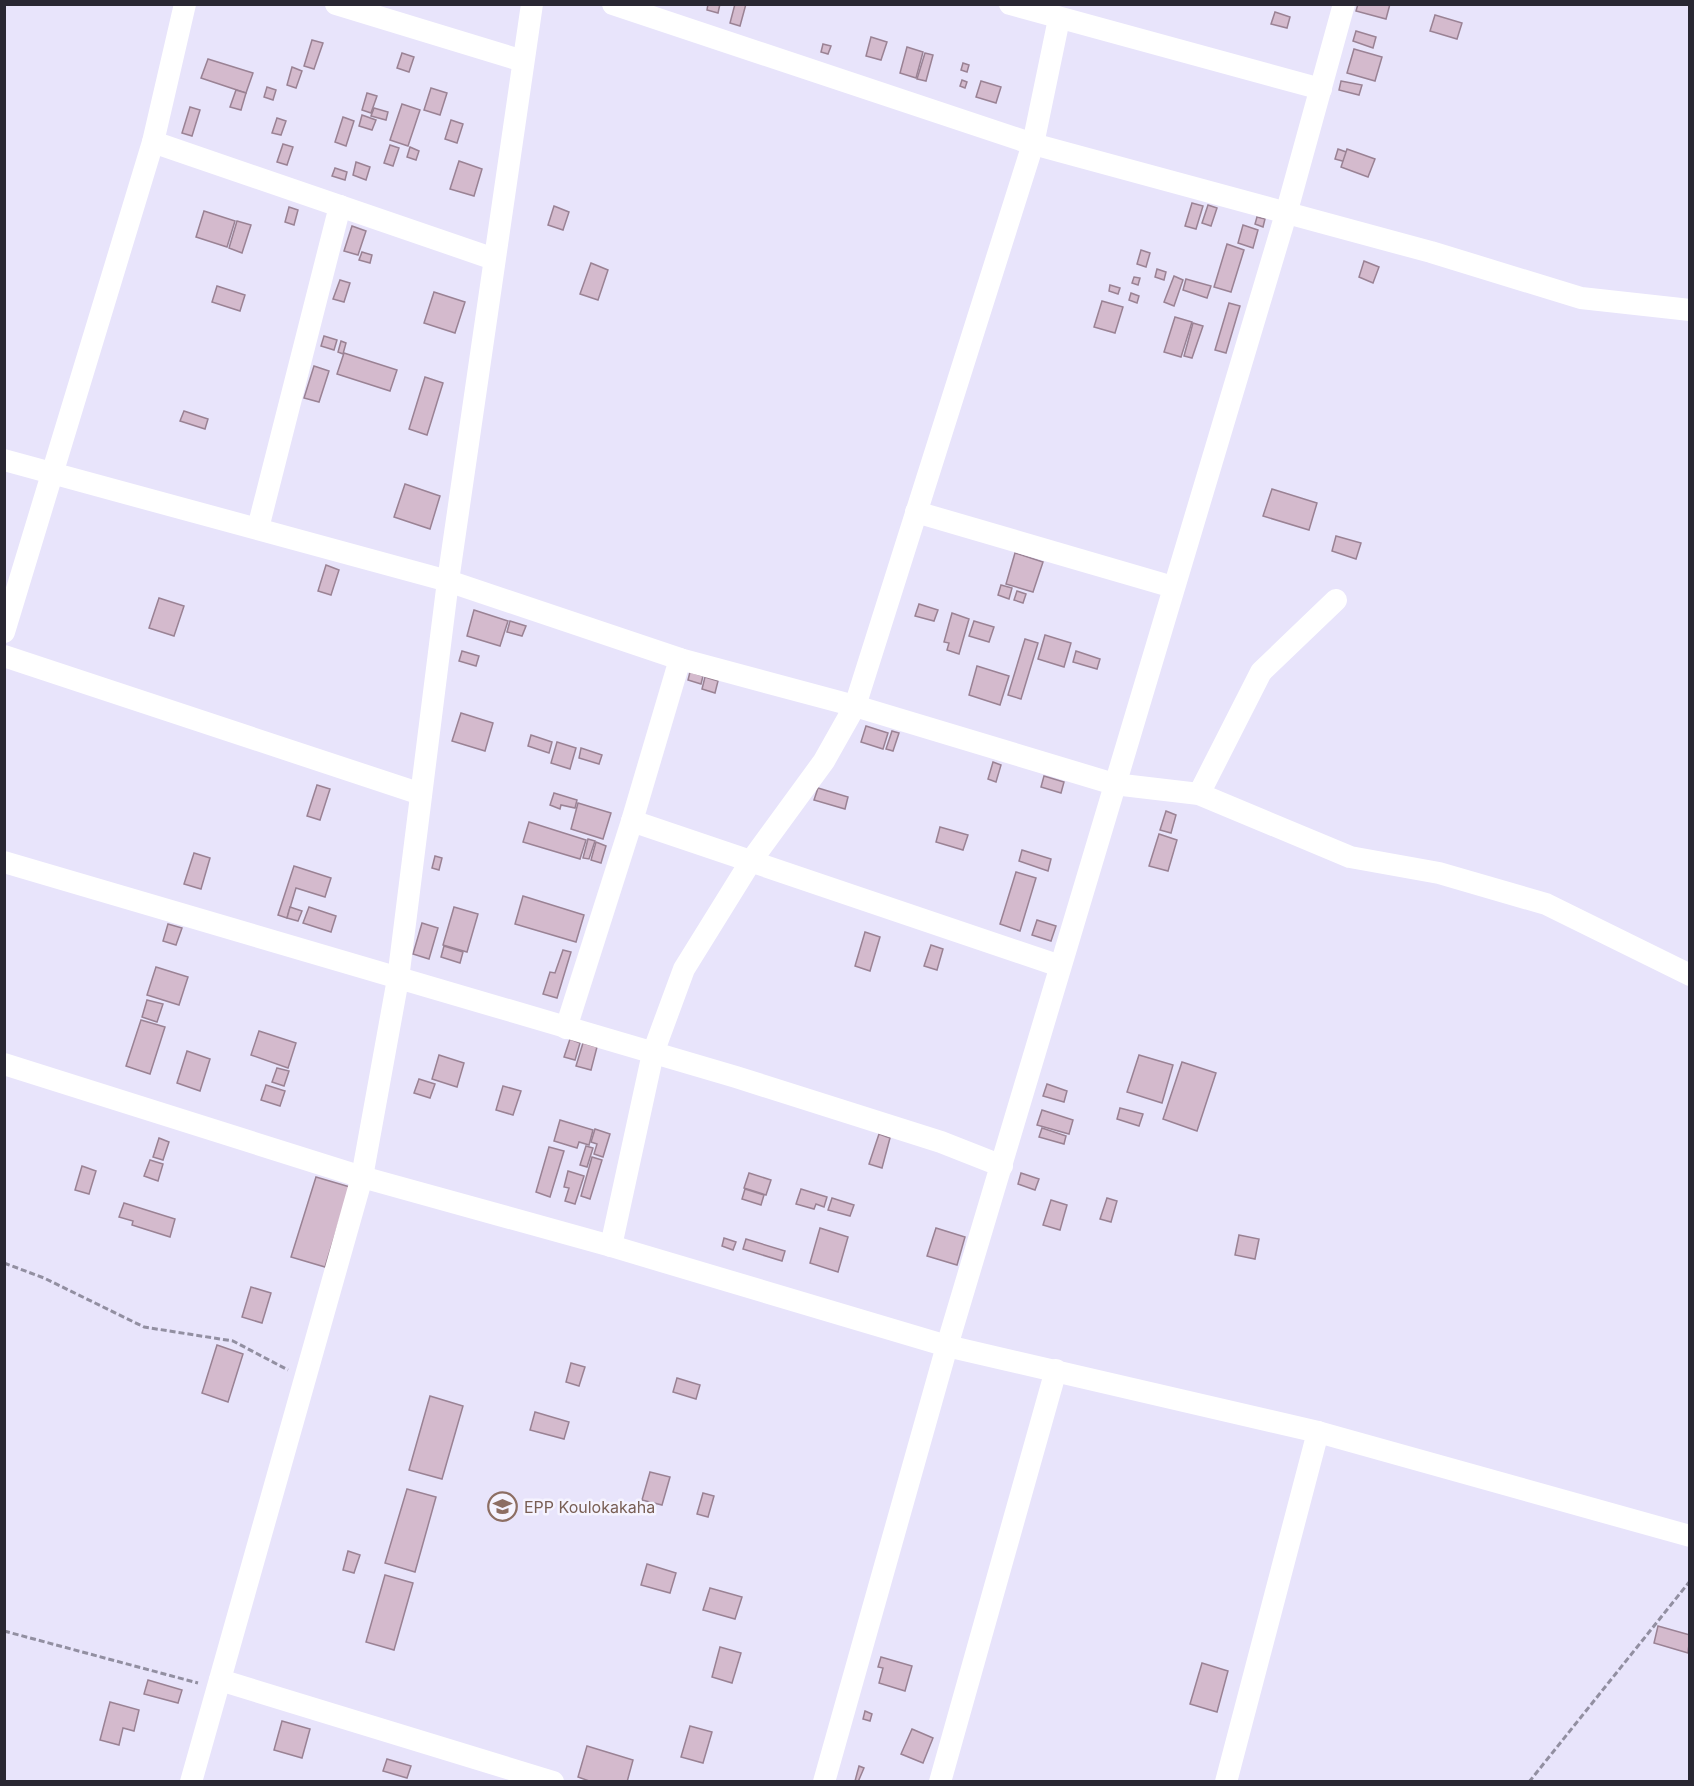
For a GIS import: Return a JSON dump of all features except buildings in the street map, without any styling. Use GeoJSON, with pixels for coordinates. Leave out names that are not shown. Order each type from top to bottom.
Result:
{"type":"FeatureCollection","features":[{"type":"Feature","properties":{"kind":"street"},"geometry":{"type":"LineString","coordinates":[[4,632],[55,472],[153,142],[185,4]]}},
{"type":"Feature","properties":{"kind":"street"},"geometry":{"type":"LineString","coordinates":[[336,4],[524,61]]}},
{"type":"Feature","properties":{"kind":"street"},"geometry":{"type":"LineString","coordinates":[[191,1782],[362,1177],[398,979],[448,581],[532,4]]}},
{"type":"Feature","properties":{"kind":"street"},"geometry":{"type":"LineString","coordinates":[[613,4],[1033,144],[1431,252],[1581,298],[1689,310]]}},
{"type":"Feature","properties":{"kind":"street"},"geometry":{"type":"LineString","coordinates":[[1010,4],[1059,20],[1321,89]]}},
{"type":"Feature","properties":{"kind":"street"},"geometry":{"type":"LineString","coordinates":[[824,1782],[946,1346],[1002,1166],[1114,784],[1286,214],[1344,4]]}},
{"type":"Feature","properties":{"kind":"street"},"geometry":{"type":"LineString","coordinates":[[612,1246],[653,1053],[684,969],[751,861],[824,761],[855,706],[1033,144],[1059,20]]}},
{"type":"Feature","properties":{"kind":"street"},"geometry":{"type":"LineString","coordinates":[[153,142],[494,259]]}},
{"type":"Feature","properties":{"kind":"street"},"geometry":{"type":"LineString","coordinates":[[258,528],[340,206]]}},
{"type":"Feature","properties":{"kind":"street"},"geometry":{"type":"LineString","coordinates":[[4,459],[448,581],[680,659],[855,706],[1114,784],[1199,794],[1350,856],[1439,873],[1546,904],[1689,975]]}},
{"type":"Feature","properties":{"kind":"street"},"geometry":{"type":"LineString","coordinates":[[916,512],[1173,587]]}},
{"type":"Feature","properties":{"kind":"street"},"geometry":{"type":"LineString","coordinates":[[1199,794],[1261,672],[1336,600]]}},
{"type":"Feature","properties":{"kind":"street"},"geometry":{"type":"LineString","coordinates":[[4,656],[421,794]]}},
{"type":"Feature","properties":{"kind":"street"},"geometry":{"type":"LineString","coordinates":[[566,1028],[633,821],[680,659]]}},
{"type":"Feature","properties":{"kind":"street"},"geometry":{"type":"LineString","coordinates":[[633,821],[1060,966]]}},
{"type":"Feature","properties":{"kind":"street"},"geometry":{"type":"LineString","coordinates":[[4,862],[653,1053],[941,1142],[1002,1166]]}},
{"type":"Feature","properties":{"kind":"street"},"geometry":{"type":"LineString","coordinates":[[4,1064],[362,1177],[612,1246],[946,1346],[1318,1432],[1689,1536]]}},
{"type":"Feature","properties":{"kind":"street"},"geometry":{"type":"LineString","coordinates":[[940,1782],[1056,1370]]}},
{"type":"Feature","properties":{"kind":"street"},"geometry":{"type":"LineString","coordinates":[[1226,1782],[1318,1432]]}},
{"type":"Feature","properties":{"kind":"street"},"geometry":{"type":"LineString","coordinates":[[219,1684],[546,1781]]}},
{"type":"Feature","properties":{"kind":"path"},"geometry":{"type":"LineString","coordinates":[[4,1263],[44,1278],[144,1326],[233,1341],[305,1379]]}},
{"type":"Feature","properties":{"kind":"path"},"geometry":{"type":"LineString","coordinates":[[1529,1782],[1689,1581]]}},
{"type":"Feature","properties":{"kind":"path"},"geometry":{"type":"LineString","coordinates":[[4,1631],[219,1684]]}},
{"type":"Feature","properties":{"kind":"place","name":"EPP Koulokakaha"},"geometry":{"type":"Point","coordinates":[503,1507]}}]}
